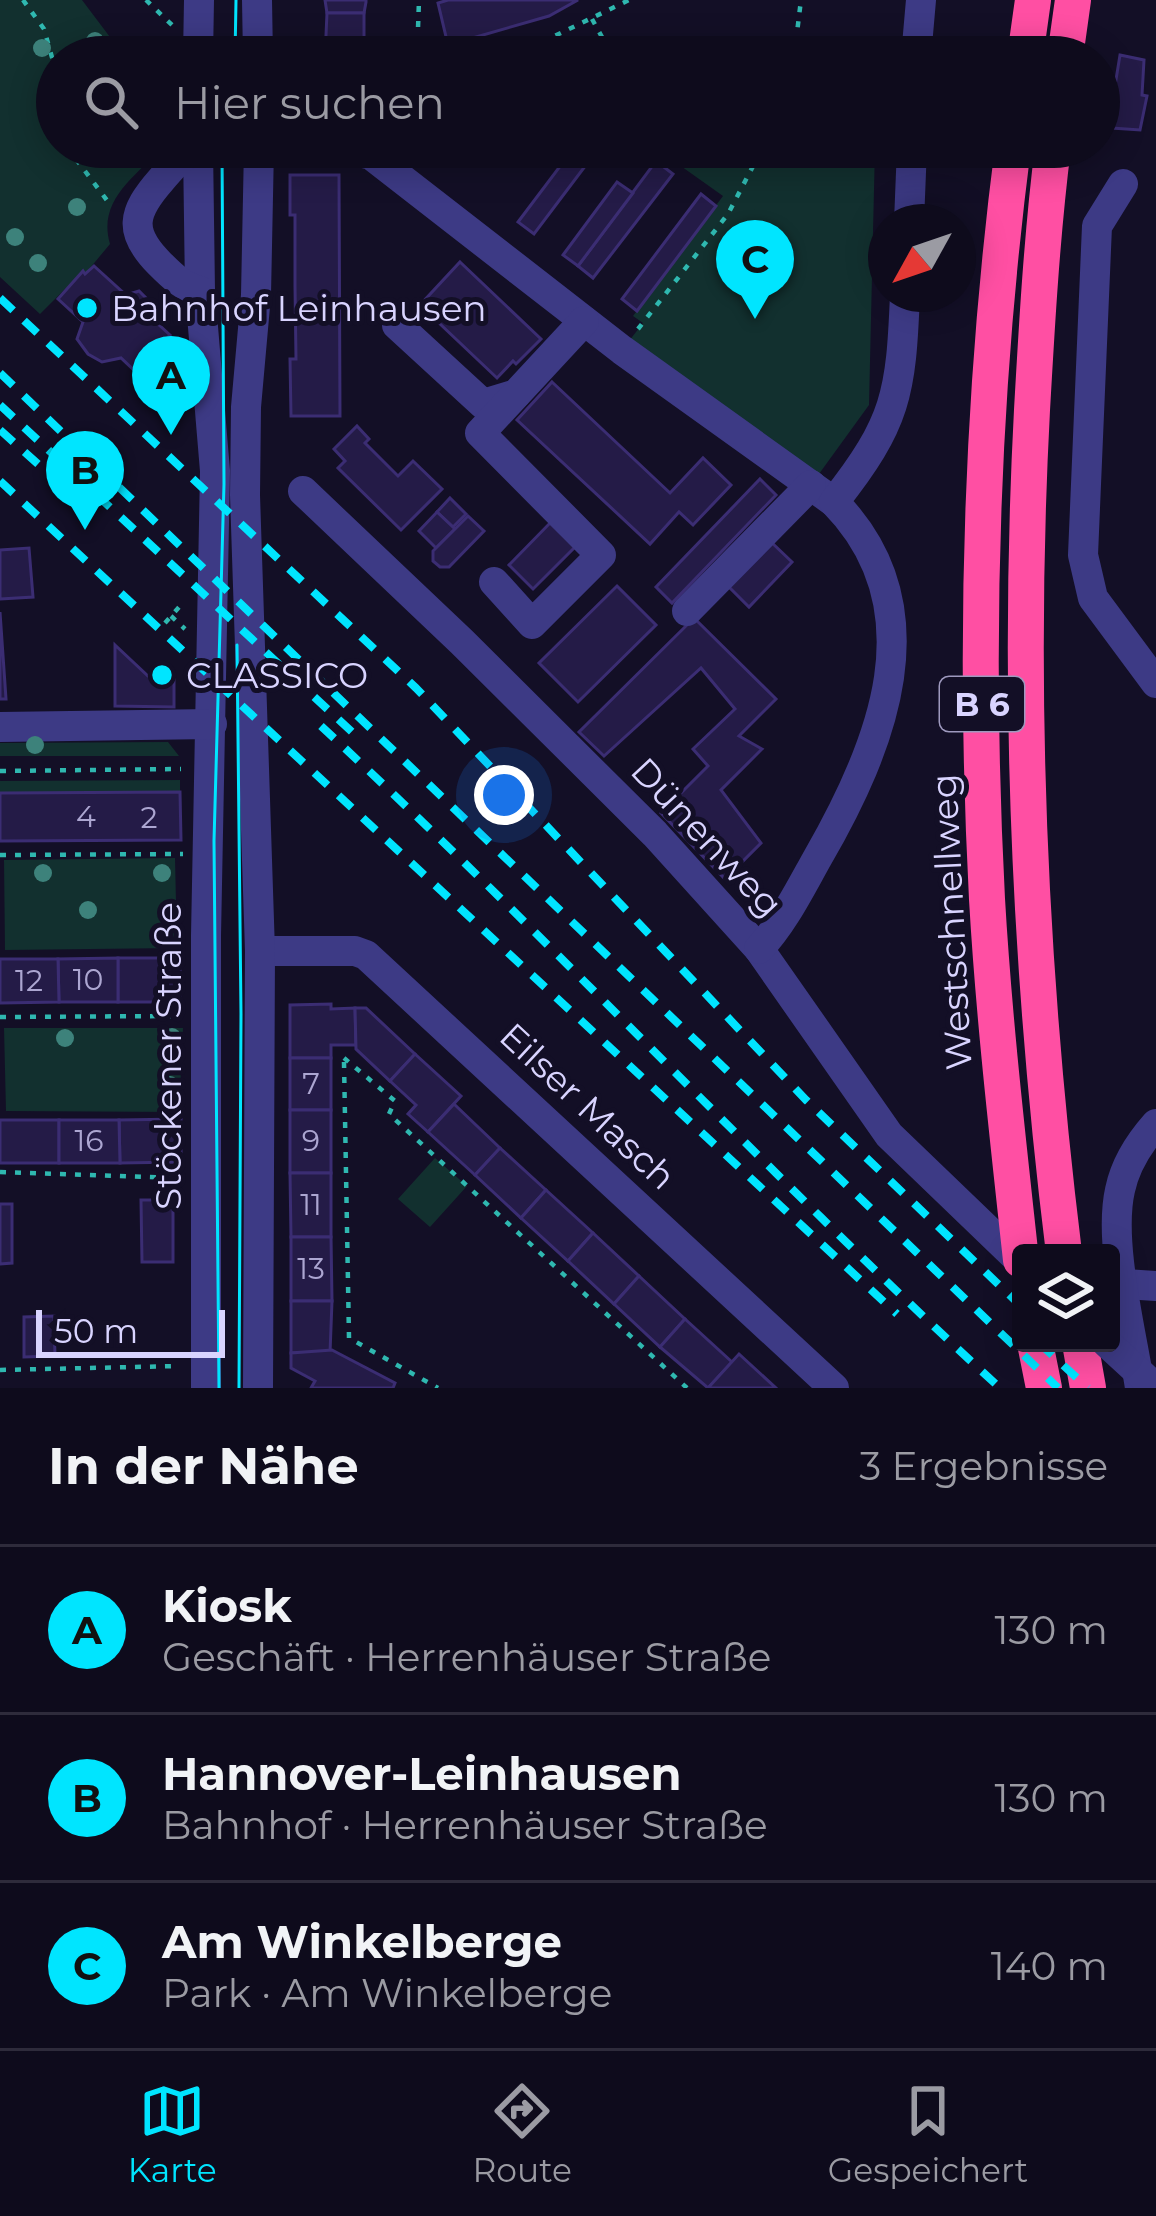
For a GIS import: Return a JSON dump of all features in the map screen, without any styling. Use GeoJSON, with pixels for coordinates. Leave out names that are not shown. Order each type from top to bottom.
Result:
{"type":"FeatureCollection","features":[{"type":"Feature","properties":{"kind":"highway"},"geometry":{"type":"LineString","coordinates":[[1028,36],[1033,0]]}},
{"type":"Feature","properties":{"kind":"highway"},"geometry":{"type":"LineString","coordinates":[[1068,36],[1073,0]]}},
{"type":"Feature","properties":{"kind":"highway","name":"Westschnellweg"},"geometry":{"type":"LineString","coordinates":[[1011,168],[996,315],[985,507],[982,701],[987,898],[1019,1244]]}},
{"type":"Feature","properties":{"kind":"highway","name":"B 6"},"geometry":{"type":"LineString","coordinates":[[1051,168],[1029,458],[1024,698],[1029,895],[1044,1090],[1063,1244]]}},
{"type":"Feature","properties":{"kind":"highway"},"geometry":{"type":"LineString","coordinates":[[1037,1352],[1044,1388]]}},
{"type":"Feature","properties":{"kind":"highway"},"geometry":{"type":"LineString","coordinates":[[1081,1352],[1088,1388]]}},
{"type":"Feature","properties":{"kind":"street"},"geometry":{"type":"LineString","coordinates":[[257,0],[258,36]]}},
{"type":"Feature","properties":{"kind":"street"},"geometry":{"type":"LineString","coordinates":[[918,36],[921,0]]}},
{"type":"Feature","properties":{"kind":"street"},"geometry":{"type":"LineString","coordinates":[[171,168],[138,214],[137,232],[147,251],[178,283],[200,291]]}},
{"type":"Feature","properties":{"kind":"street","name":"Stöckener Straße"},"geometry":{"type":"LineString","coordinates":[[196,1377],[208,1179],[207,854],[215,471],[200,291],[198,168]]}},
{"type":"Feature","properties":{"kind":"street"},"geometry":{"type":"LineString","coordinates":[[258,1388],[260,951],[246,407],[256,295],[259,168]]}},
{"type":"Feature","properties":{"kind":"street"},"geometry":{"type":"LineString","coordinates":[[389,168],[622,350],[823,494],[875,554],[888,599],[892,638],[884,712],[852,798],[777,928],[759,949]]}},
{"type":"Feature","properties":{"kind":"street"},"geometry":{"type":"LineString","coordinates":[[910,204],[911,168]]}},
{"type":"Feature","properties":{"kind":"street"},"geometry":{"type":"LineString","coordinates":[[1123,184],[1097,226],[1083,555],[1093,598],[1156,683]]}},
{"type":"Feature","properties":{"kind":"street"},"geometry":{"type":"LineString","coordinates":[[687,611],[823,494],[882,435],[896,400],[903,312]]}},
{"type":"Feature","properties":{"kind":"street"},"geometry":{"type":"LineString","coordinates":[[494,582],[532,624],[601,555],[480,433],[584,321]]}},
{"type":"Feature","properties":{"kind":"street"},"geometry":{"type":"LineString","coordinates":[[397,325],[482,404],[516,394]]}},
{"type":"Feature","properties":{"kind":"street","name":"Dünenweg"},"geometry":{"type":"LineString","coordinates":[[303,491],[655,834],[759,949],[889,1136],[1012,1253]]}},
{"type":"Feature","properties":{"kind":"street"},"geometry":{"type":"LineString","coordinates":[[0,727],[212,724]]}},
{"type":"Feature","properties":{"kind":"street","name":"Eilser Masch"},"geometry":{"type":"LineString","coordinates":[[260,951],[366,955],[834,1388]]}},
{"type":"Feature","properties":{"kind":"street"},"geometry":{"type":"LineString","coordinates":[[1140,1388],[1117,1243],[1120,1189],[1140,1142],[1156,1124]]}},
{"type":"Feature","properties":{"kind":"street"},"geometry":{"type":"LineString","coordinates":[[1124,1284],[1156,1286]]}},
{"type":"Feature","properties":{"kind":"street"},"geometry":{"type":"LineString","coordinates":[[1117,1352],[1156,1388]]}},
{"type":"Feature","properties":{"kind":"path"},"geometry":{"type":"LineString","coordinates":[[22,0],[46,36]]}},
{"type":"Feature","properties":{"kind":"path"},"geometry":{"type":"LineString","coordinates":[[146,0],[186,12]]}},
{"type":"Feature","properties":{"kind":"path"},"geometry":{"type":"LineString","coordinates":[[418,36],[419,0]]}},
{"type":"Feature","properties":{"kind":"path"},"geometry":{"type":"LineString","coordinates":[[555,36],[629,0]]}},
{"type":"Feature","properties":{"kind":"path"},"geometry":{"type":"LineString","coordinates":[[797,36],[801,0]]}},
{"type":"Feature","properties":{"kind":"path"},"geometry":{"type":"LineString","coordinates":[[592,19],[601,36]]}},
{"type":"Feature","properties":{"kind":"path"},"geometry":{"type":"LineString","coordinates":[[83,168],[137,232]]}},
{"type":"Feature","properties":{"kind":"path"},"geometry":{"type":"LineString","coordinates":[[622,350],[728,214],[752,168]]}},
{"type":"Feature","properties":{"kind":"path"},"geometry":{"type":"LineString","coordinates":[[165,623],[181,606]]}},
{"type":"Feature","properties":{"kind":"path"},"geometry":{"type":"LineString","coordinates":[[0,771],[199,769]]}},
{"type":"Feature","properties":{"kind":"path"},"geometry":{"type":"LineString","coordinates":[[0,855],[207,854]]}},
{"type":"Feature","properties":{"kind":"path"},"geometry":{"type":"LineString","coordinates":[[0,1016],[206,1016]]}},
{"type":"Feature","properties":{"kind":"path"},"geometry":{"type":"LineString","coordinates":[[438,1388],[349,1338],[344,1058],[395,1101],[389,1114],[687,1388]]}},
{"type":"Feature","properties":{"kind":"path"},"geometry":{"type":"LineString","coordinates":[[0,1172],[208,1179]]}},
{"type":"Feature","properties":{"kind":"path"},"geometry":{"type":"LineString","coordinates":[[0,1370],[196,1377]]}},
{"type":"Feature","properties":{"kind":"green space"},"geometry":{"type":"Polygon","coordinates":[[[0,0],[82,0],[109,36],[36,36],[36,168],[142,168],[114,202],[107,228],[110,244],[40,314],[0,277],[0,0]]]}},
{"type":"Feature","properties":{"kind":"green space"},"geometry":{"type":"Polygon","coordinates":[[[684,168],[875,168],[874,204],[868,204],[869,405],[811,485],[622,350],[643,323],[633,316],[723,196],[684,168]]]}},
{"type":"Feature","properties":{"kind":"green space"},"geometry":{"type":"Polygon","coordinates":[[[168,742],[179,756],[0,756],[0,743],[168,742]]]}},
{"type":"Feature","properties":{"kind":"green space"},"geometry":{"type":"Polygon","coordinates":[[[180,780],[180,792],[0,793],[0,781],[180,780]]]}},
{"type":"Feature","properties":{"kind":"green space"},"geometry":{"type":"Polygon","coordinates":[[[175,858],[177,948],[5,950],[4,860],[175,858]]]}},
{"type":"Feature","properties":{"kind":"green space"},"geometry":{"type":"Polygon","coordinates":[[[4,1028],[183,1028],[179,1112],[6,1111],[4,1028]]]}},
{"type":"Feature","properties":{"kind":"green space"},"geometry":{"type":"Polygon","coordinates":[[[435,1158],[467,1186],[430,1227],[398,1199],[435,1158]]]}},
{"type":"Feature","properties":{"kind":"building"},"geometry":{"type":"Polygon","coordinates":[[[325,0],[366,0],[364,13],[327,13],[325,0]]]}},
{"type":"Feature","properties":{"kind":"building"},"geometry":{"type":"Polygon","coordinates":[[[578,0],[549,16],[479,36],[446,36],[438,3],[578,0]]]}},
{"type":"Feature","properties":{"kind":"building"},"geometry":{"type":"Polygon","coordinates":[[[327,13],[364,13],[364,36],[326,36],[327,13]]]}},
{"type":"Feature","properties":{"kind":"building"},"geometry":{"type":"Polygon","coordinates":[[[1120,55],[1144,60],[1142,95],[1147,96],[1140,130],[1120,129],[1120,55]]]}},
{"type":"Feature","properties":{"kind":"building"},"geometry":{"type":"Polygon","coordinates":[[[559,168],[584,168],[534,234],[518,222],[559,168]]]}},
{"type":"Feature","properties":{"kind":"building"},"geometry":{"type":"Polygon","coordinates":[[[651,168],[665,168],[673,174],[593,278],[578,266],[651,168]]]}},
{"type":"Feature","properties":{"kind":"building"},"geometry":{"type":"Polygon","coordinates":[[[290,175],[339,175],[340,416],[291,416],[290,359],[296,359],[295,215],[290,215],[290,175]]]}},
{"type":"Feature","properties":{"kind":"building"},"geometry":{"type":"Polygon","coordinates":[[[617,182],[633,193],[578,266],[563,255],[617,182]]]}},
{"type":"Feature","properties":{"kind":"building"},"geometry":{"type":"Polygon","coordinates":[[[701,194],[716,206],[637,311],[622,299],[701,194]]]}},
{"type":"Feature","properties":{"kind":"building"},"geometry":{"type":"Polygon","coordinates":[[[460,262],[541,339],[497,378],[420,305],[460,262]]]}},
{"type":"Feature","properties":{"kind":"building"},"geometry":{"type":"Polygon","coordinates":[[[94,266],[126,295],[139,291],[147,299],[145,312],[170,335],[136,372],[121,358],[102,362],[88,354],[77,339],[83,322],[58,299],[83,271],[94,266]]]}},
{"type":"Feature","properties":{"kind":"building"},"geometry":{"type":"Polygon","coordinates":[[[552,382],[670,493],[703,458],[731,485],[693,525],[679,512],[650,544],[517,420],[552,382]]]}},
{"type":"Feature","properties":{"kind":"building"},"geometry":{"type":"Polygon","coordinates":[[[357,426],[369,439],[365,443],[398,476],[413,461],[442,489],[401,530],[338,468],[345,461],[334,449],[357,426]]]}},
{"type":"Feature","properties":{"kind":"building"},"geometry":{"type":"Polygon","coordinates":[[[760,479],[776,495],[672,603],[656,587],[760,479]]]}},
{"type":"Feature","properties":{"kind":"building"},"geometry":{"type":"Polygon","coordinates":[[[450,498],[466,514],[453,527],[437,512],[450,498]]]}},
{"type":"Feature","properties":{"kind":"building"},"geometry":{"type":"Polygon","coordinates":[[[437,512],[455,529],[436,548],[419,531],[437,512]]]}},
{"type":"Feature","properties":{"kind":"building"},"geometry":{"type":"Polygon","coordinates":[[[468,516],[484,531],[449,567],[440,567],[433,561],[433,551],[468,516]]]}},
{"type":"Feature","properties":{"kind":"building"},"geometry":{"type":"Polygon","coordinates":[[[550,523],[575,547],[533,589],[509,565],[550,523]]]}},
{"type":"Feature","properties":{"kind":"building"},"geometry":{"type":"Polygon","coordinates":[[[770,541],[792,562],[749,607],[727,585],[770,541]]]}},
{"type":"Feature","properties":{"kind":"building"},"geometry":{"type":"Polygon","coordinates":[[[29,548],[33,597],[0,599],[0,550],[29,548]]]}},
{"type":"Feature","properties":{"kind":"building"},"geometry":{"type":"Polygon","coordinates":[[[617,586],[656,625],[578,702],[539,663],[617,586]]]}},
{"type":"Feature","properties":{"kind":"building"},"geometry":{"type":"Polygon","coordinates":[[[0,612],[6,699],[0,699],[0,612]]]}},
{"type":"Feature","properties":{"kind":"building"},"geometry":{"type":"Polygon","coordinates":[[[694,618],[776,699],[739,736],[762,749],[721,790],[761,843],[725,879],[661,813],[708,766],[693,749],[735,709],[701,668],[604,756],[579,732],[694,618]]]}},
{"type":"Feature","properties":{"kind":"building"},"geometry":{"type":"Polygon","coordinates":[[[115,645],[148,676],[174,676],[174,707],[115,706],[115,645]]]}},
{"type":"Feature","properties":{"kind":"building"},"geometry":{"type":"Polygon","coordinates":[[[180,792],[181,840],[0,841],[0,793],[180,792]]]}},
{"type":"Feature","properties":{"kind":"building"},"geometry":{"type":"Polygon","coordinates":[[[118,958],[180,958],[180,1002],[118,1002],[118,958]]]}},
{"type":"Feature","properties":{"kind":"building"},"geometry":{"type":"Polygon","coordinates":[[[118,958],[118,1002],[59,1002],[58,959],[118,958]]]}},
{"type":"Feature","properties":{"kind":"building"},"geometry":{"type":"Polygon","coordinates":[[[0,959],[58,959],[59,1002],[0,1003],[0,959]]]}},
{"type":"Feature","properties":{"kind":"building"},"geometry":{"type":"Polygon","coordinates":[[[331,1004],[331,1009],[355,1008],[356,1045],[331,1045],[331,1058],[290,1058],[290,1005],[331,1004]]]}},
{"type":"Feature","properties":{"kind":"building"},"geometry":{"type":"Polygon","coordinates":[[[355,1008],[366,1008],[415,1054],[390,1081],[356,1049],[355,1008]]]}},
{"type":"Feature","properties":{"kind":"building"},"geometry":{"type":"Polygon","coordinates":[[[415,1054],[461,1096],[428,1132],[408,1114],[416,1105],[390,1081],[415,1054]]]}},
{"type":"Feature","properties":{"kind":"building"},"geometry":{"type":"Polygon","coordinates":[[[290,1058],[331,1058],[331,1110],[290,1110],[290,1058]]]}},
{"type":"Feature","properties":{"kind":"building"},"geometry":{"type":"Polygon","coordinates":[[[454,1104],[500,1148],[475,1175],[428,1132],[454,1104]]]}},
{"type":"Feature","properties":{"kind":"building"},"geometry":{"type":"Polygon","coordinates":[[[290,1110],[331,1110],[331,1173],[290,1173],[290,1110]]]}},
{"type":"Feature","properties":{"kind":"building"},"geometry":{"type":"Polygon","coordinates":[[[181,1119],[181,1162],[120,1163],[119,1120],[181,1119]]]}},
{"type":"Feature","properties":{"kind":"building"},"geometry":{"type":"Polygon","coordinates":[[[0,1120],[59,1120],[59,1163],[0,1163],[0,1120]]]}},
{"type":"Feature","properties":{"kind":"building"},"geometry":{"type":"Polygon","coordinates":[[[59,1120],[119,1120],[120,1163],[59,1163],[59,1120]]]}},
{"type":"Feature","properties":{"kind":"building"},"geometry":{"type":"Polygon","coordinates":[[[500,1148],[546,1190],[521,1218],[475,1175],[500,1148]]]}},
{"type":"Feature","properties":{"kind":"building"},"geometry":{"type":"Polygon","coordinates":[[[290,1173],[331,1173],[331,1237],[291,1237],[290,1173]]]}},
{"type":"Feature","properties":{"kind":"building"},"geometry":{"type":"Polygon","coordinates":[[[546,1190],[593,1233],[568,1261],[521,1218],[546,1190]]]}},
{"type":"Feature","properties":{"kind":"building"},"geometry":{"type":"Polygon","coordinates":[[[141,1200],[173,1200],[173,1262],[142,1262],[141,1200]]]}},
{"type":"Feature","properties":{"kind":"building"},"geometry":{"type":"Polygon","coordinates":[[[0,1204],[12,1204],[12,1263],[0,1264],[0,1204]]]}},
{"type":"Feature","properties":{"kind":"building"},"geometry":{"type":"Polygon","coordinates":[[[593,1233],[639,1276],[614,1304],[568,1261],[593,1233]]]}},
{"type":"Feature","properties":{"kind":"building"},"geometry":{"type":"Polygon","coordinates":[[[291,1237],[331,1237],[332,1301],[291,1301],[291,1237]]]}},
{"type":"Feature","properties":{"kind":"building"},"geometry":{"type":"Polygon","coordinates":[[[639,1276],[685,1319],[660,1347],[614,1304],[639,1276]]]}},
{"type":"Feature","properties":{"kind":"building"},"geometry":{"type":"Polygon","coordinates":[[[291,1301],[332,1301],[330,1353],[291,1353],[291,1301]]]}},
{"type":"Feature","properties":{"kind":"building"},"geometry":{"type":"Polygon","coordinates":[[[54,1316],[55,1356],[24,1357],[24,1317],[54,1316]]]}},
{"type":"Feature","properties":{"kind":"building"},"geometry":{"type":"Polygon","coordinates":[[[685,1319],[732,1362],[708,1388],[660,1347],[685,1319]]]}},
{"type":"Feature","properties":{"kind":"building"},"geometry":{"type":"Polygon","coordinates":[[[332,1350],[395,1383],[393,1388],[311,1388],[315,1381],[291,1368],[291,1353],[332,1350]]]}},
{"type":"Feature","properties":{"kind":"building"},"geometry":{"type":"Polygon","coordinates":[[[739,1354],[776,1388],[708,1388],[739,1354]]]}},
{"type":"Feature","properties":{"kind":"tram line"},"geometry":{"type":"LineString","coordinates":[[235,36],[236,0]]}},
{"type":"Feature","properties":{"kind":"tram line"},"geometry":{"type":"LineString","coordinates":[[219,1388],[214,841],[224,484],[222,168]]}},
{"type":"Feature","properties":{"kind":"tram line"},"geometry":{"type":"LineString","coordinates":[[237,645],[239,1388]]}},
{"type":"Feature","properties":{"kind":"railway"},"geometry":{"type":"LineString","coordinates":[[0,298],[416,688],[806,1100],[1012,1297]]}},
{"type":"Feature","properties":{"kind":"railway"},"geometry":{"type":"LineString","coordinates":[[0,373],[1058,1388]]}},
{"type":"Feature","properties":{"kind":"railway"},"geometry":{"type":"LineString","coordinates":[[0,405],[352,732]]}},
{"type":"Feature","properties":{"kind":"railway"},"geometry":{"type":"LineString","coordinates":[[0,430],[39,465]]}},
{"type":"Feature","properties":{"kind":"railway"},"geometry":{"type":"LineString","coordinates":[[0,481],[897,1314]]}},
{"type":"Feature","properties":{"kind":"railway"},"geometry":{"type":"LineString","coordinates":[[321,726],[1000,1388]]}},
{"type":"Feature","properties":{"kind":"railway"},"geometry":{"type":"LineString","coordinates":[[1049,1352],[1088,1388]]}},
{"type":"Feature","properties":{"kind":"place","name":"Bahnhof Leinhausen"},"geometry":{"type":"Point","coordinates":[87,308]}},
{"type":"Feature","properties":{"kind":"place","name":"Am Winkelberge"},"geometry":{"type":"Point","coordinates":[755,319]}},
{"type":"Feature","properties":{"kind":"place","name":"Kiosk"},"geometry":{"type":"Point","coordinates":[171,435]}},
{"type":"Feature","properties":{"kind":"place","name":"Hannover-Leinhausen"},"geometry":{"type":"Point","coordinates":[85,530]}},
{"type":"Feature","properties":{"kind":"place","name":"CLASSICO"},"geometry":{"type":"Point","coordinates":[162,675]}}]}
